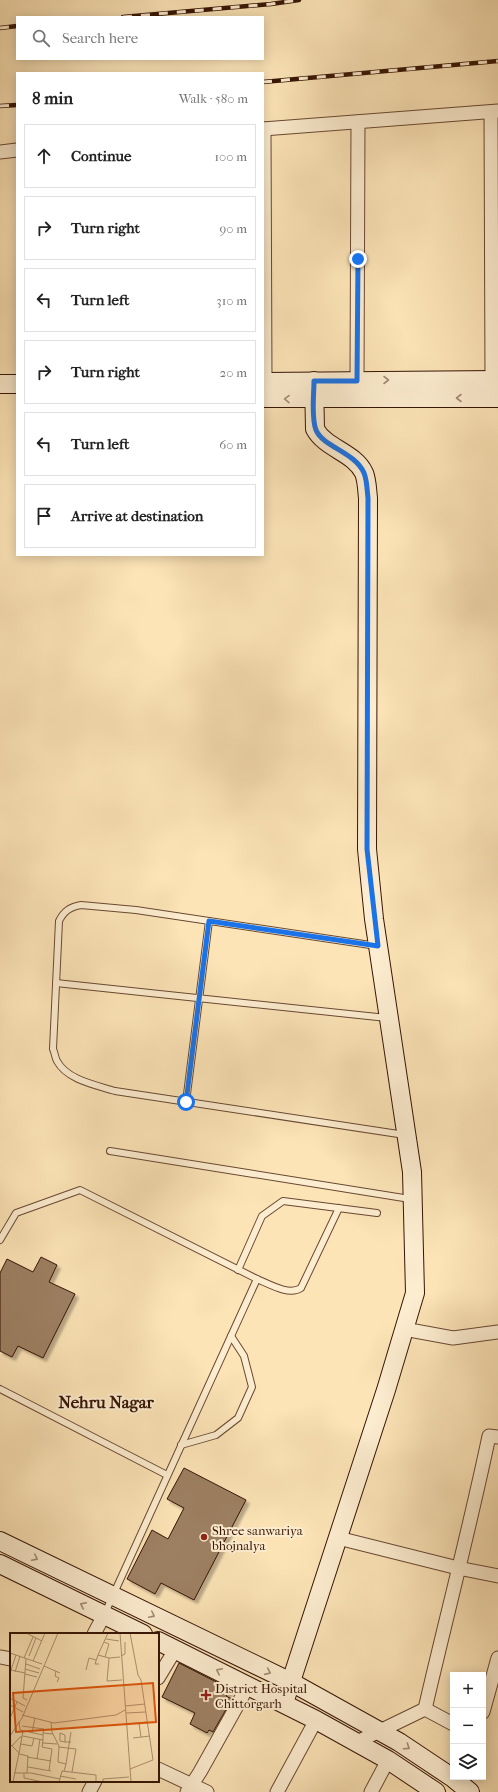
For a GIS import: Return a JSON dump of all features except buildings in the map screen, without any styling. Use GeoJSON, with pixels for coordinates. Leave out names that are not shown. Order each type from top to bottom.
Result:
{"type":"FeatureCollection","features":[{"type":"Feature","properties":{"kind":"main road"},"geometry":{"type":"LineString","coordinates":[[264,387],[314,381],[495,380]]}},
{"type":"Feature","properties":{"kind":"main road"},"geometry":{"type":"LineString","coordinates":[[284,1702],[338,1538],[415,1293],[412,1172],[378,946],[367,849],[368,498],[364,474],[358,464],[318,435],[315,429],[314,381]]}},
{"type":"Feature","properties":{"kind":"main road"},"geometry":{"type":"LineString","coordinates":[[0,384],[16,384]]}},
{"type":"Feature","properties":{"kind":"main road"},"geometry":{"type":"LineString","coordinates":[[264,387],[314,399],[498,398]]}},
{"type":"Feature","properties":{"kind":"main road"},"geometry":{"type":"LineString","coordinates":[[0,396],[16,396]]}},
{"type":"Feature","properties":{"kind":"main road"},"geometry":{"type":"LineString","coordinates":[[0,1540],[257,1667],[291,1682],[399,1742],[454,1778],[470,1792]]}},
{"type":"Feature","properties":{"kind":"main road"},"geometry":{"type":"LineString","coordinates":[[0,1564],[141,1633]]}},
{"type":"Feature","properties":{"kind":"main road"},"geometry":{"type":"LineString","coordinates":[[159,1642],[248,1686],[284,1702],[388,1760],[436,1792]]}},
{"type":"Feature","properties":{"kind":"street"},"geometry":{"type":"LineString","coordinates":[[264,387],[264,129],[494,111],[495,380]]}},
{"type":"Feature","properties":{"kind":"street"},"geometry":{"type":"LineString","coordinates":[[357,381],[358,122]]}},
{"type":"Feature","properties":{"kind":"street"},"geometry":{"type":"LineString","coordinates":[[0,152],[16,150]]}},
{"type":"Feature","properties":{"kind":"street"},"geometry":{"type":"LineString","coordinates":[[404,1329],[453,1338],[498,1332]]}},
{"type":"Feature","properties":{"kind":"street"},"geometry":{"type":"LineString","coordinates":[[425,1709],[489,1436],[498,1437]]}},
{"type":"Feature","properties":{"kind":"street"},"geometry":{"type":"LineString","coordinates":[[338,1538],[458,1568],[498,1576]]}},
{"type":"Feature","properties":{"kind":"street"},"geometry":{"type":"LineString","coordinates":[[95,1633],[104,1615]]}},
{"type":"Feature","properties":{"kind":"street"},"geometry":{"type":"LineString","coordinates":[[159,1676],[175,1650]]}},
{"type":"Feature","properties":{"kind":"street"},"geometry":{"type":"LineString","coordinates":[[0,1657],[10,1659]]}},
{"type":"Feature","properties":{"kind":"street"},"geometry":{"type":"LineString","coordinates":[[486,1708],[493,1696],[498,1658]]}},
{"type":"Feature","properties":{"kind":"street"},"geometry":{"type":"LineString","coordinates":[[189,1788],[248,1686]]}},
{"type":"Feature","properties":{"kind":"street"},"geometry":{"type":"LineString","coordinates":[[425,1709],[450,1722]]}},
{"type":"Feature","properties":{"kind":"street"},"geometry":{"type":"LineString","coordinates":[[357,1742],[425,1709]]}},
{"type":"Feature","properties":{"kind":"street"},"geometry":{"type":"LineString","coordinates":[[277,1792],[316,1720]]}},
{"type":"Feature","properties":{"kind":"street"},"geometry":{"type":"LineString","coordinates":[[371,1792],[388,1760]]}},
{"type":"Feature","properties":{"kind":"street"},"geometry":{"type":"LineString","coordinates":[[159,1770],[189,1788],[207,1792]]}},
{"type":"Feature","properties":{"kind":"street"},"geometry":{"type":"LineString","coordinates":[[89,1792],[94,1782]]}},
{"type":"Feature","properties":{"kind":"lane"},"geometry":{"type":"LineString","coordinates":[[378,946],[136,910],[81,905],[74,906],[67,910],[59,921],[53,1049],[57,1062],[64,1070],[75,1078],[115,1091],[406,1136]]}},
{"type":"Feature","properties":{"kind":"lane"},"geometry":{"type":"LineString","coordinates":[[186,1102],[209,921]]}},
{"type":"Feature","properties":{"kind":"lane"},"geometry":{"type":"LineString","coordinates":[[56,983],[389,1018]]}},
{"type":"Feature","properties":{"kind":"lane"},"geometry":{"type":"LineString","coordinates":[[110,1151],[412,1200]]}},
{"type":"Feature","properties":{"kind":"lane"},"geometry":{"type":"LineString","coordinates":[[0,1240],[16,1213],[80,1190],[257,1279],[287,1290],[294,1291],[301,1288],[339,1208]]}},
{"type":"Feature","properties":{"kind":"lane"},"geometry":{"type":"LineString","coordinates":[[238,1270],[262,1216],[283,1201],[377,1213]]}},
{"type":"Feature","properties":{"kind":"lane"},"geometry":{"type":"LineString","coordinates":[[104,1615],[257,1279]]}},
{"type":"Feature","properties":{"kind":"lane"},"geometry":{"type":"LineString","coordinates":[[181,1445],[216,1435],[238,1418],[252,1387],[244,1356],[231,1336]]}},
{"type":"Feature","properties":{"kind":"lane"},"geometry":{"type":"LineString","coordinates":[[0,1389],[167,1475]]}},
{"type":"Feature","properties":{"kind":"railway"},"geometry":{"type":"LineString","coordinates":[[134,16],[271,4],[299,0]]}},
{"type":"Feature","properties":{"kind":"railway"},"geometry":{"type":"LineString","coordinates":[[0,28],[16,26]]}},
{"type":"Feature","properties":{"kind":"railway"},"geometry":{"type":"LineString","coordinates":[[264,82],[498,61]]}},
{"type":"Feature","properties":{"kind":"railway"},"geometry":{"type":"LineString","coordinates":[[0,106],[16,105]]}},
{"type":"Feature","properties":{"kind":"place","name":"Shree sanwariya bhojnalya"},"geometry":{"type":"Point","coordinates":[204,1537]}},
{"type":"Feature","properties":{"kind":"place","name":"District Hospital Chittorgarh"},"geometry":{"type":"Point","coordinates":[206,1695]}},
{"type":"Feature","properties":{"kind":"district","name":"Nehru Nagar"},"geometry":{"type":"Point","coordinates":[106,1402]}},
{"type":"Feature","properties":{"kind":"route"},"geometry":{"type":"LineString","coordinates":[[186,1102],[209,921],[378,946],[367,849],[368,498],[364,474],[358,464],[318,435],[315,429],[314,419],[314,381],[357,381],[358,259]]}}]}
